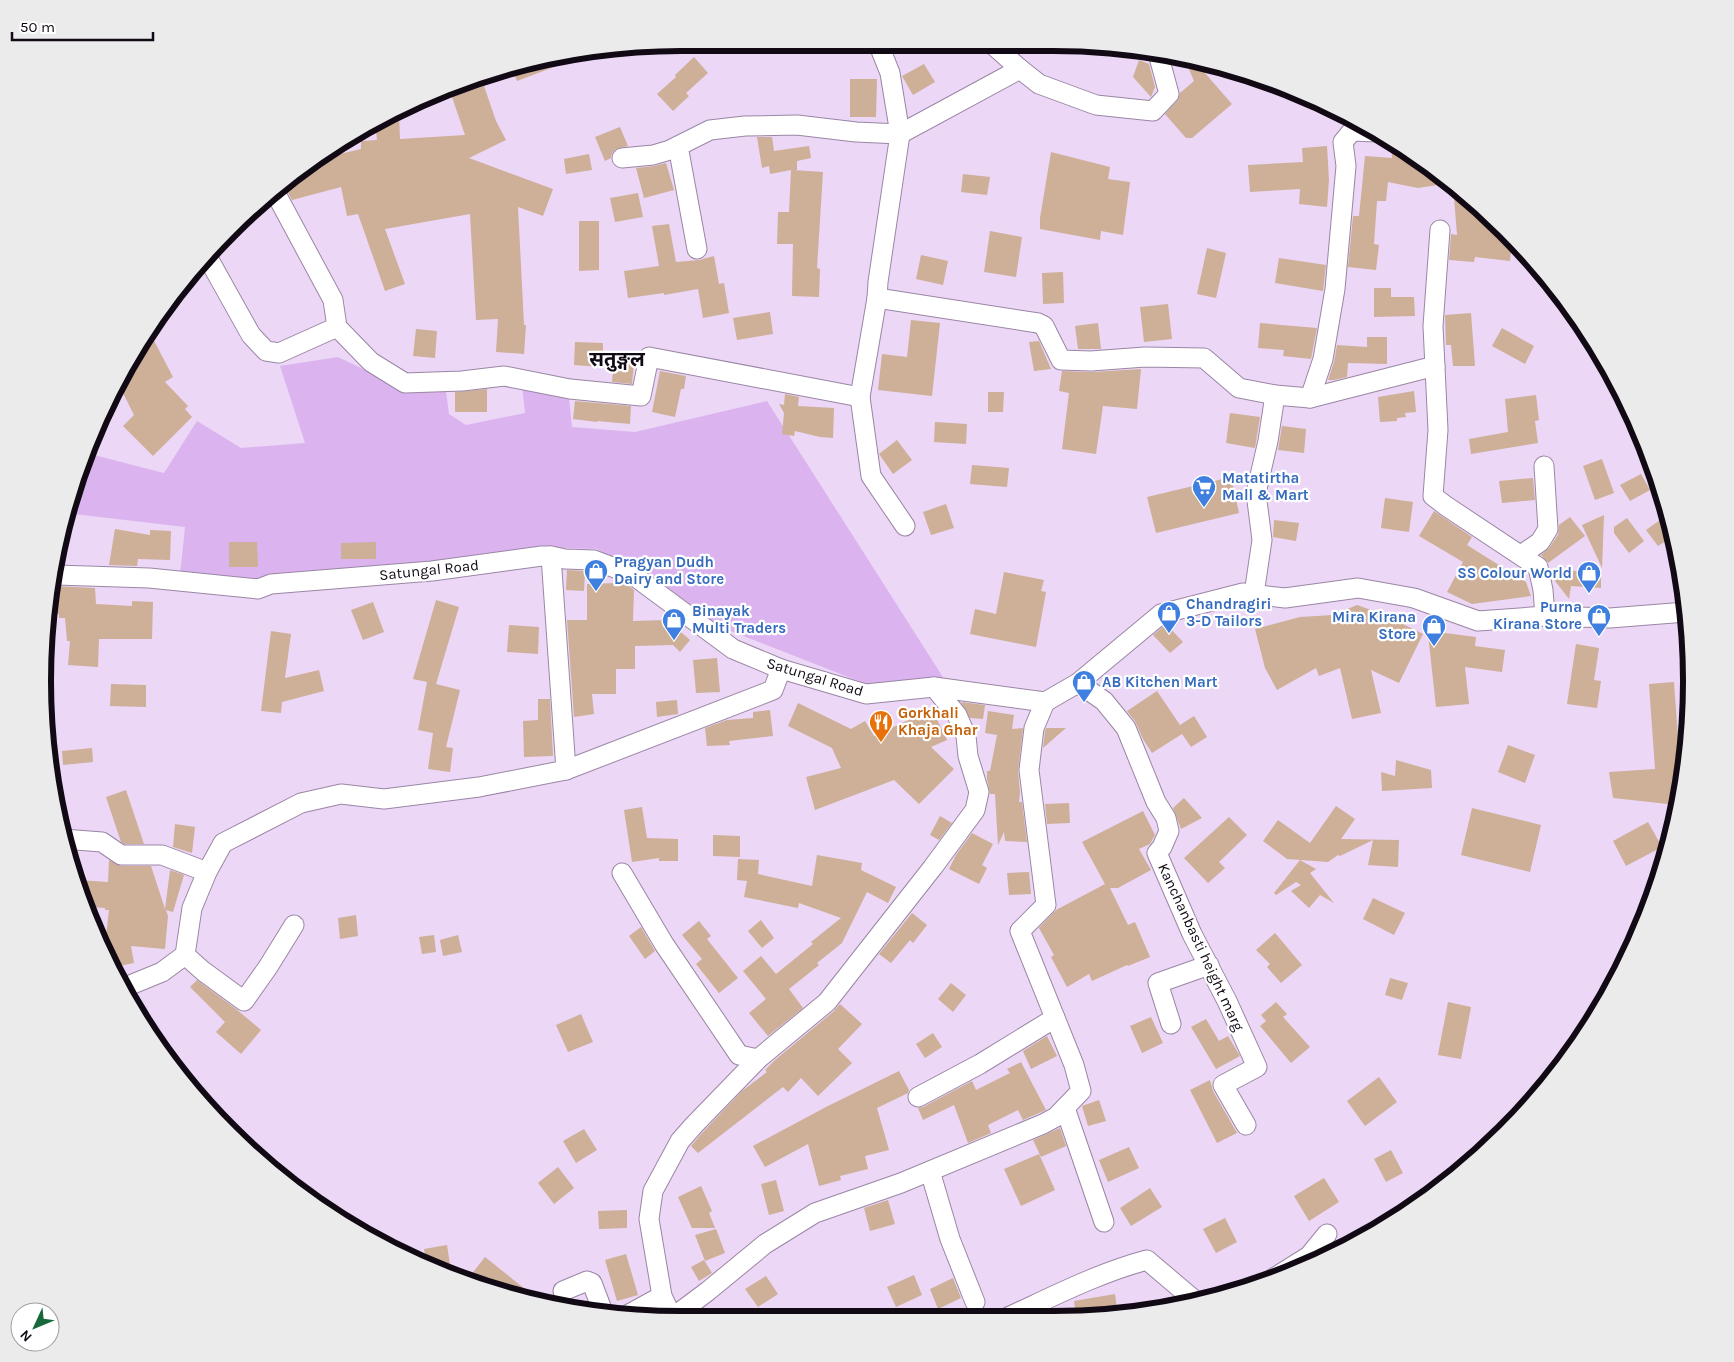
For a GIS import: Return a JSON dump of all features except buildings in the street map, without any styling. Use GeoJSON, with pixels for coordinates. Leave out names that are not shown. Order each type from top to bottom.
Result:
{"type":"FeatureCollection","features":[{"type":"Feature","properties":{"kind":"street"},"geometry":{"type":"LineString","coordinates":[[881,51],[890,72],[900,134],[877,298],[860,397],[871,476],[905,526]]}},
{"type":"Feature","properties":{"kind":"street"},"geometry":{"type":"LineString","coordinates":[[1000,51],[1039,84],[1096,105],[1153,111],[1169,94],[1160,61]]}},
{"type":"Feature","properties":{"kind":"street"},"geometry":{"type":"LineString","coordinates":[[622,158],[653,155],[678,146],[710,130],[745,126],[797,125],[856,132],[900,134],[1020,69]]}},
{"type":"Feature","properties":{"kind":"street"},"geometry":{"type":"LineString","coordinates":[[1310,398],[1324,359],[1335,289],[1346,166],[1343,142],[1352,131],[1360,131]]}},
{"type":"Feature","properties":{"kind":"street"},"geometry":{"type":"LineString","coordinates":[[678,146],[697,249]]}},
{"type":"Feature","properties":{"kind":"street"},"geometry":{"type":"LineString","coordinates":[[278,198],[333,300],[337,328],[371,362],[405,383],[462,381],[504,376],[570,390],[641,396],[649,357],[860,397]]}},
{"type":"Feature","properties":{"kind":"street"},"geometry":{"type":"LineString","coordinates":[[1440,230],[1434,319],[1438,430],[1433,496],[1538,567],[1543,590],[1545,616]]}},
{"type":"Feature","properties":{"kind":"street"},"geometry":{"type":"LineString","coordinates":[[211,263],[251,335],[266,351],[279,353],[337,328]]}},
{"type":"Feature","properties":{"kind":"street"},"geometry":{"type":"LineString","coordinates":[[877,298],[1038,323],[1044,326],[1061,360],[1091,361],[1145,357],[1204,358],[1239,388],[1275,394],[1310,398],[1435,366]]}},
{"type":"Feature","properties":{"kind":"street"},"geometry":{"type":"LineString","coordinates":[[1254,594],[1262,540],[1256,493],[1268,441],[1275,394]]}},
{"type":"Feature","properties":{"kind":"street"},"geometry":{"type":"LineString","coordinates":[[1521,555],[1540,542],[1548,529],[1544,466]]}},
{"type":"Feature","properties":{"kind":"street"},"geometry":{"type":"LineString","coordinates":[[551,556],[566,770]]}},
{"type":"Feature","properties":{"kind":"street","name":"Satungal Road"},"geometry":{"type":"LineString","coordinates":[[60,575],[149,578],[258,589],[271,584],[432,571],[551,556],[565,559],[594,560],[633,575],[734,649],[781,669],[866,694],[934,687],[1045,702]]}},
{"type":"Feature","properties":{"kind":"street"},"geometry":{"type":"LineString","coordinates":[[681,1311],[765,1244],[815,1213],[901,1183],[1042,1124],[1056,1117],[1081,1091],[1074,1065],[1020,931],[1046,905],[1029,770],[1034,728],[1045,702],[1078,684],[1161,614],[1242,593],[1285,598],[1358,588],[1414,598],[1478,622],[1545,616],[1610,618],[1678,613]]}},
{"type":"Feature","properties":{"kind":"street"},"geometry":{"type":"LineString","coordinates":[[130,985],[162,972],[185,955],[192,908],[207,872],[223,843],[300,803],[341,794],[384,799],[479,788],[566,770],[773,690],[781,669]]}},
{"type":"Feature","properties":{"kind":"street","name":"Kanchanbasti height marg"},"geometry":{"type":"LineString","coordinates":[[1078,684],[1104,701],[1126,728],[1156,802],[1166,818],[1169,831],[1162,847],[1157,853],[1192,934],[1228,1001],[1257,1067],[1222,1085],[1246,1125]]}},
{"type":"Feature","properties":{"kind":"street"},"geometry":{"type":"LineString","coordinates":[[669,1310],[662,1296],[649,1219],[653,1191],[680,1141],[758,1059],[827,1002],[933,867],[975,810],[979,792],[968,756],[966,736],[958,715],[934,687]]}},
{"type":"Feature","properties":{"kind":"street"},"geometry":{"type":"LineString","coordinates":[[72,840],[102,842],[122,855],[162,855],[207,872]]}},
{"type":"Feature","properties":{"kind":"street"},"geometry":{"type":"LineString","coordinates":[[622,873],[664,944],[739,1055],[758,1059]]}},
{"type":"Feature","properties":{"kind":"street"},"geometry":{"type":"LineString","coordinates":[[185,955],[203,971],[244,1001],[268,968],[294,925]]}},
{"type":"Feature","properties":{"kind":"street"},"geometry":{"type":"LineString","coordinates":[[1171,1024],[1158,983],[1209,965]]}},
{"type":"Feature","properties":{"kind":"street"},"geometry":{"type":"LineString","coordinates":[[918,1098],[980,1064],[1055,1018]]}},
{"type":"Feature","properties":{"kind":"street"},"geometry":{"type":"LineString","coordinates":[[1065,1108],[1104,1222]]}},
{"type":"Feature","properties":{"kind":"street"},"geometry":{"type":"LineString","coordinates":[[930,1171],[950,1239],[975,1302]]}},
{"type":"Feature","properties":{"kind":"street"},"geometry":{"type":"LineString","coordinates":[[1307,1257],[1327,1234]]}},
{"type":"Feature","properties":{"kind":"street"},"geometry":{"type":"LineString","coordinates":[[1021,1311],[1093,1278],[1148,1260],[1189,1296]]}},
{"type":"Feature","properties":{"kind":"street"},"geometry":{"type":"LineString","coordinates":[[563,1292],[587,1281],[592,1283],[600,1305]]}},
{"type":"Feature","properties":{"kind":"street"},"geometry":{"type":"LineString","coordinates":[[638,1309],[662,1296]]}},
{"type":"Feature","properties":{"kind":"shaded area"},"geometry":{"type":"Polygon","coordinates":[[[338,357],[388,381],[446,392],[449,414],[466,425],[525,413],[522,385],[569,398],[572,427],[635,432],[767,401],[948,685],[866,684],[705,621],[597,549],[563,548],[258,582],[180,575],[185,527],[74,514],[94,455],[164,473],[197,421],[241,448],[305,443],[280,366],[338,357]]]}},
{"type":"Feature","properties":{"kind":"place","name":"Matatirtha Mall & Mart"},"geometry":{"type":"Point","coordinates":[1204,508]}},
{"type":"Feature","properties":{"kind":"place","name":"Pragyan Dudh Dairy and Store"},"geometry":{"type":"Point","coordinates":[596,592]}},
{"type":"Feature","properties":{"kind":"place","name":"SS Colour World"},"geometry":{"type":"Point","coordinates":[1589,594]}},
{"type":"Feature","properties":{"kind":"place","name":"Chandragiri 3-D Tailors"},"geometry":{"type":"Point","coordinates":[1169,634]}},
{"type":"Feature","properties":{"kind":"place","name":"Purna Kirana Store"},"geometry":{"type":"Point","coordinates":[1599,637]}},
{"type":"Feature","properties":{"kind":"place","name":"Binayak Multi Traders"},"geometry":{"type":"Point","coordinates":[674,641]}},
{"type":"Feature","properties":{"kind":"place","name":"Mira Kirana Store"},"geometry":{"type":"Point","coordinates":[1434,647]}},
{"type":"Feature","properties":{"kind":"place","name":"AB Kitchen Mart"},"geometry":{"type":"Point","coordinates":[1084,703]}},
{"type":"Feature","properties":{"kind":"place","name":"Gorkhali Khaja Ghar"},"geometry":{"type":"Point","coordinates":[881,743]}},
{"type":"Feature","properties":{"kind":"district","name":"सतुङ्गल"},"geometry":{"type":"Point","coordinates":[617,359]}}]}
